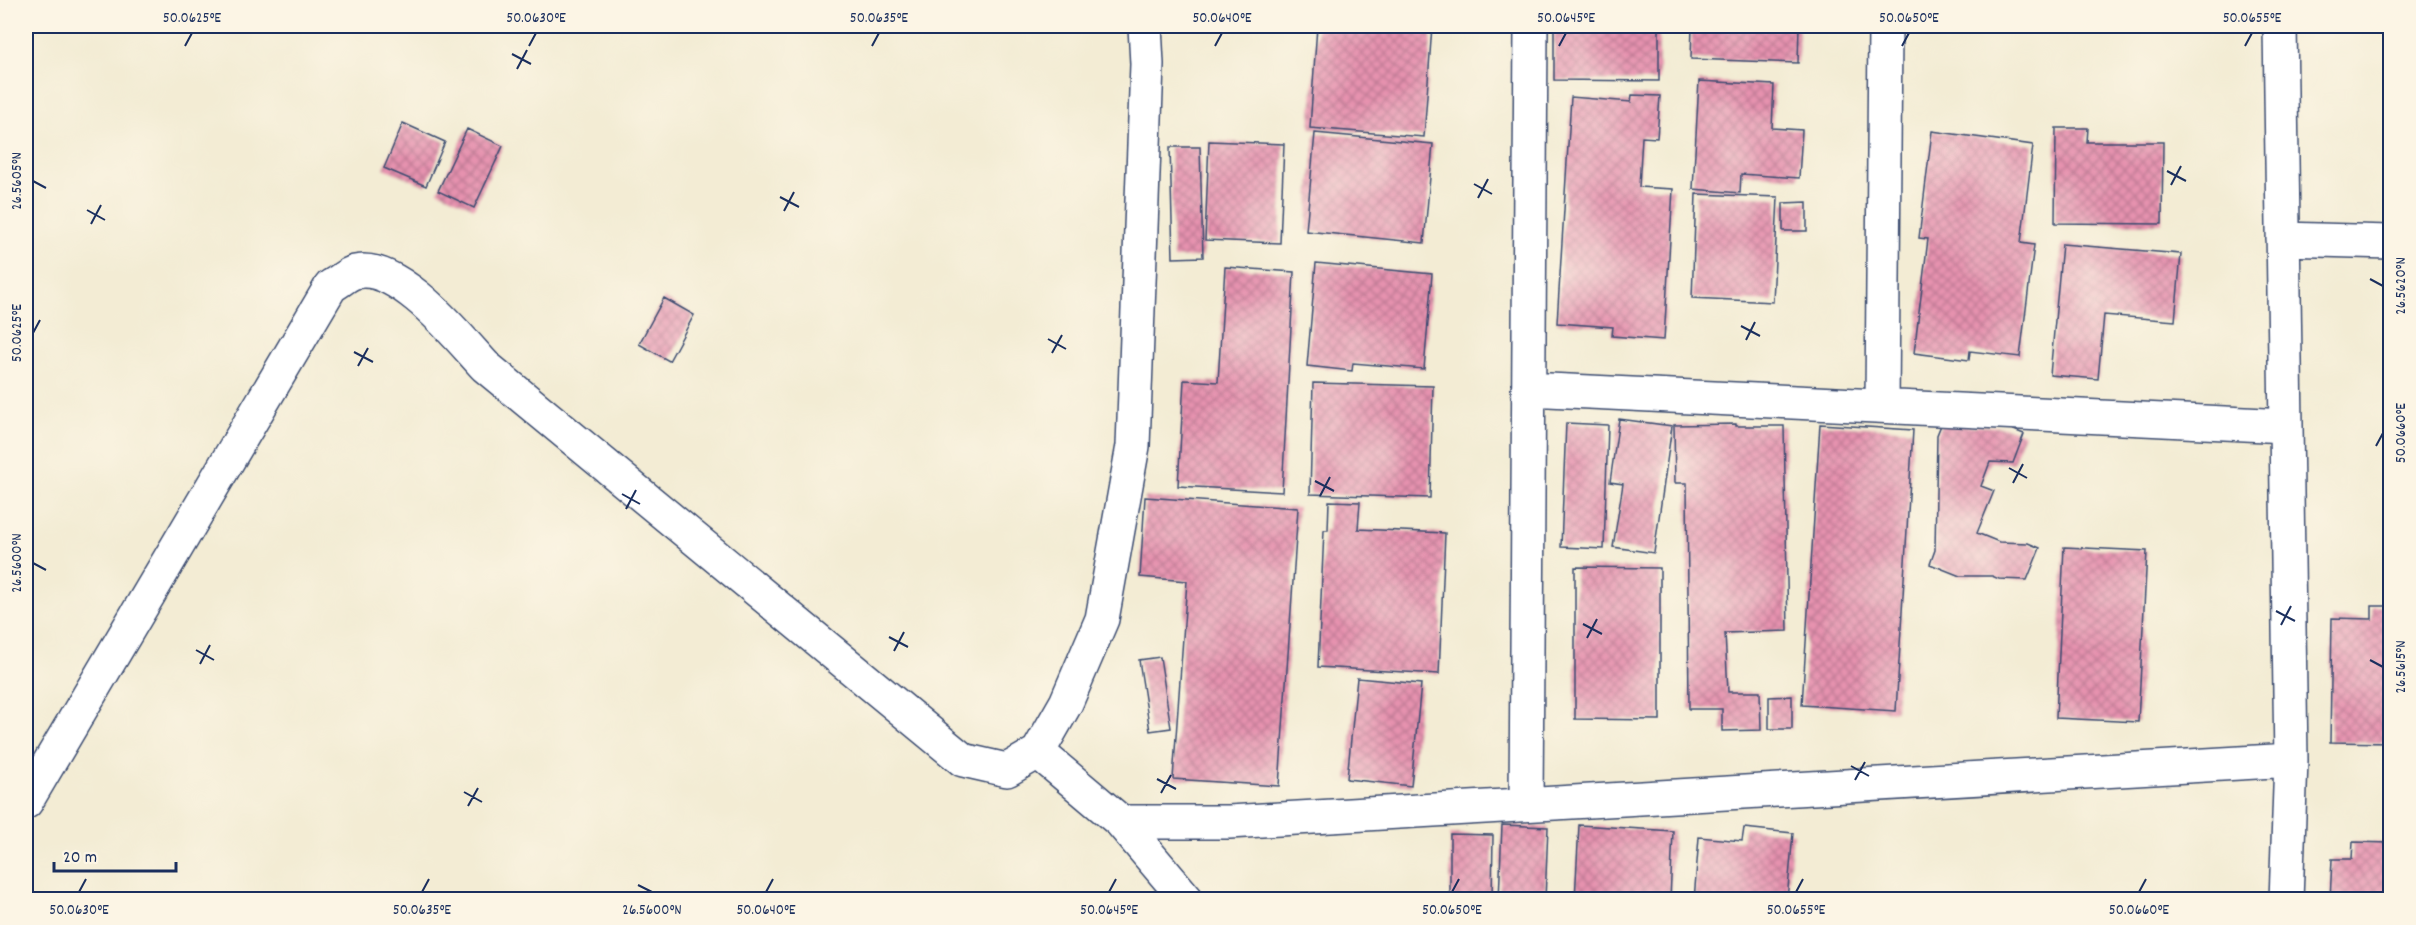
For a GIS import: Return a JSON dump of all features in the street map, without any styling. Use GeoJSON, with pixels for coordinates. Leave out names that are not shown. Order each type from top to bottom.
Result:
{"type":"FeatureCollection","features":[{"type":"Feature","properties":{"kind":"street"},"geometry":{"type":"LineString","coordinates":[[26,802],[331,286],[356,272],[379,273],[424,300],[485,366],[963,760],[1007,770],[1038,752],[1066,703],[1102,619],[1133,446],[1147,64],[1145,26]]}},
{"type":"Feature","properties":{"kind":"street"},"geometry":{"type":"LineString","coordinates":[[1526,804],[1531,26]]}},
{"type":"Feature","properties":{"kind":"street"},"geometry":{"type":"LineString","coordinates":[[1882,406],[1885,26]]}},
{"type":"Feature","properties":{"kind":"street"},"geometry":{"type":"LineString","coordinates":[[2280,26],[2291,760],[2286,900]]}},
{"type":"Feature","properties":{"kind":"street"},"geometry":{"type":"LineString","coordinates":[[2283,239],[2391,242]]}},
{"type":"Feature","properties":{"kind":"street"},"geometry":{"type":"LineString","coordinates":[[1528,388],[2286,426]]}},
{"type":"Feature","properties":{"kind":"street"},"geometry":{"type":"LineString","coordinates":[[1038,752],[1121,822],[1187,900]]}},
{"type":"Feature","properties":{"kind":"street"},"geometry":{"type":"LineString","coordinates":[[1121,822],[1229,822],[2291,760]]}},
{"type":"Feature","properties":{"kind":"building"},"geometry":{"type":"Polygon","coordinates":[[[1317,26],[1432,26],[1424,137],[1310,128],[1317,26]]]}},
{"type":"Feature","properties":{"kind":"building"},"geometry":{"type":"Polygon","coordinates":[[[1554,26],[1659,26],[1659,81],[1554,80],[1554,26]]]}},
{"type":"Feature","properties":{"kind":"building"},"geometry":{"type":"Polygon","coordinates":[[[1692,26],[1799,26],[1798,63],[1691,59],[1692,26]]]}},
{"type":"Feature","properties":{"kind":"building"},"geometry":{"type":"Polygon","coordinates":[[[1699,81],[1774,85],[1772,128],[1802,130],[1799,178],[1741,174],[1740,193],[1693,189],[1699,81]]]}},
{"type":"Feature","properties":{"kind":"building"},"geometry":{"type":"Polygon","coordinates":[[[1632,95],[1660,96],[1657,138],[1642,137],[1639,187],[1673,189],[1664,340],[1612,336],[1613,327],[1557,323],[1571,97],[1631,102],[1632,95]]]}},
{"type":"Feature","properties":{"kind":"building"},"geometry":{"type":"Polygon","coordinates":[[[403,123],[445,142],[426,186],[384,168],[403,123]]]}},
{"type":"Feature","properties":{"kind":"building"},"geometry":{"type":"Polygon","coordinates":[[[2056,128],[2088,128],[2087,142],[2163,142],[2162,224],[2055,223],[2056,128]]]}},
{"type":"Feature","properties":{"kind":"building"},"geometry":{"type":"Polygon","coordinates":[[[467,129],[503,146],[474,208],[438,191],[467,129]]]}},
{"type":"Feature","properties":{"kind":"building"},"geometry":{"type":"Polygon","coordinates":[[[1932,131],[2033,145],[2021,243],[2034,245],[2020,357],[1970,351],[1969,360],[1914,353],[1928,239],[1919,238],[1932,131]]]}},
{"type":"Feature","properties":{"kind":"building"},"geometry":{"type":"Polygon","coordinates":[[[1315,133],[1433,144],[1424,243],[1306,231],[1315,133]]]}},
{"type":"Feature","properties":{"kind":"building"},"geometry":{"type":"Polygon","coordinates":[[[1209,141],[1284,144],[1280,243],[1205,240],[1209,141]]]}},
{"type":"Feature","properties":{"kind":"building"},"geometry":{"type":"Polygon","coordinates":[[[1170,147],[1200,147],[1203,257],[1173,258],[1170,147]]]}},
{"type":"Feature","properties":{"kind":"building"},"geometry":{"type":"Polygon","coordinates":[[[1696,194],[1778,197],[1773,302],[1692,298],[1696,194]]]}},
{"type":"Feature","properties":{"kind":"building"},"geometry":{"type":"Polygon","coordinates":[[[1807,202],[1807,231],[1783,231],[1783,203],[1807,202]]]}},
{"type":"Feature","properties":{"kind":"building"},"geometry":{"type":"Polygon","coordinates":[[[2062,244],[2181,254],[2175,321],[2104,315],[2098,379],[2050,375],[2062,244]]]}},
{"type":"Feature","properties":{"kind":"building"},"geometry":{"type":"Polygon","coordinates":[[[1316,263],[1432,274],[1424,369],[1353,363],[1352,371],[1307,366],[1316,263]]]}},
{"type":"Feature","properties":{"kind":"building"},"geometry":{"type":"Polygon","coordinates":[[[1225,267],[1294,272],[1282,492],[1178,486],[1184,380],[1218,382],[1225,267]]]}},
{"type":"Feature","properties":{"kind":"building"},"geometry":{"type":"Polygon","coordinates":[[[664,298],[694,315],[669,361],[639,344],[664,298]]]}},
{"type":"Feature","properties":{"kind":"building"},"geometry":{"type":"Polygon","coordinates":[[[1313,383],[1433,386],[1430,498],[1310,494],[1313,383]]]}},
{"type":"Feature","properties":{"kind":"building"},"geometry":{"type":"Polygon","coordinates":[[[1619,419],[1672,426],[1654,553],[1613,547],[1623,484],[1610,482],[1619,419]]]}},
{"type":"Feature","properties":{"kind":"building"},"geometry":{"type":"Polygon","coordinates":[[[1566,423],[1608,425],[1604,549],[1561,547],[1566,423]]]}},
{"type":"Feature","properties":{"kind":"building"},"geometry":{"type":"Polygon","coordinates":[[[1736,424],[1736,426],[1784,426],[1788,631],[1725,633],[1728,692],[1760,692],[1761,730],[1722,731],[1722,709],[1689,709],[1687,483],[1675,483],[1674,425],[1736,424]]]}},
{"type":"Feature","properties":{"kind":"building"},"geometry":{"type":"Polygon","coordinates":[[[1820,424],[1913,430],[1896,711],[1802,705],[1820,424]]]}},
{"type":"Feature","properties":{"kind":"building"},"geometry":{"type":"Polygon","coordinates":[[[1941,425],[2006,427],[2024,434],[2013,463],[1990,462],[1981,486],[1994,491],[1977,533],[1999,542],[2028,543],[2040,548],[2027,580],[1999,579],[1992,576],[1960,576],[1930,564],[1935,550],[1937,435],[1941,425]]]}},
{"type":"Feature","properties":{"kind":"building"},"geometry":{"type":"Polygon","coordinates":[[[1145,497],[1298,508],[1279,786],[1173,779],[1187,581],[1140,577],[1145,497]]]}},
{"type":"Feature","properties":{"kind":"building"},"geometry":{"type":"Polygon","coordinates":[[[1329,501],[1360,502],[1358,529],[1445,533],[1439,674],[1318,667],[1324,530],[1328,530],[1329,501]]]}},
{"type":"Feature","properties":{"kind":"building"},"geometry":{"type":"Polygon","coordinates":[[[2064,547],[2147,551],[2138,722],[2056,718],[2064,547]]]}},
{"type":"Feature","properties":{"kind":"building"},"geometry":{"type":"Polygon","coordinates":[[[1575,567],[1660,568],[1660,720],[1575,719],[1575,567]]]}},
{"type":"Feature","properties":{"kind":"building"},"geometry":{"type":"Polygon","coordinates":[[[2372,606],[2390,606],[2390,743],[2330,742],[2332,618],[2372,619],[2372,606]]]}},
{"type":"Feature","properties":{"kind":"building"},"geometry":{"type":"Polygon","coordinates":[[[1160,657],[1171,728],[1150,731],[1139,660],[1160,657]]]}},
{"type":"Feature","properties":{"kind":"building"},"geometry":{"type":"Polygon","coordinates":[[[1357,678],[1421,684],[1411,786],[1347,779],[1357,678]]]}},
{"type":"Feature","properties":{"kind":"building"},"geometry":{"type":"Polygon","coordinates":[[[1792,696],[1792,729],[1769,729],[1769,697],[1792,696]]]}},
{"type":"Feature","properties":{"kind":"building"},"geometry":{"type":"Polygon","coordinates":[[[1502,825],[1548,827],[1545,900],[1499,900],[1502,825]]]}},
{"type":"Feature","properties":{"kind":"building"},"geometry":{"type":"Polygon","coordinates":[[[1579,825],[1673,831],[1670,900],[1575,900],[1579,825]]]}},
{"type":"Feature","properties":{"kind":"building"},"geometry":{"type":"Polygon","coordinates":[[[1744,828],[1793,833],[1787,900],[1694,900],[1699,837],[1742,841],[1744,828]]]}},
{"type":"Feature","properties":{"kind":"building"},"geometry":{"type":"Polygon","coordinates":[[[1450,834],[1493,835],[1492,900],[1450,900],[1450,834]]]}},
{"type":"Feature","properties":{"kind":"building"},"geometry":{"type":"Polygon","coordinates":[[[2353,842],[2390,843],[2390,900],[2330,900],[2332,859],[2352,859],[2353,842]]]}}]}
